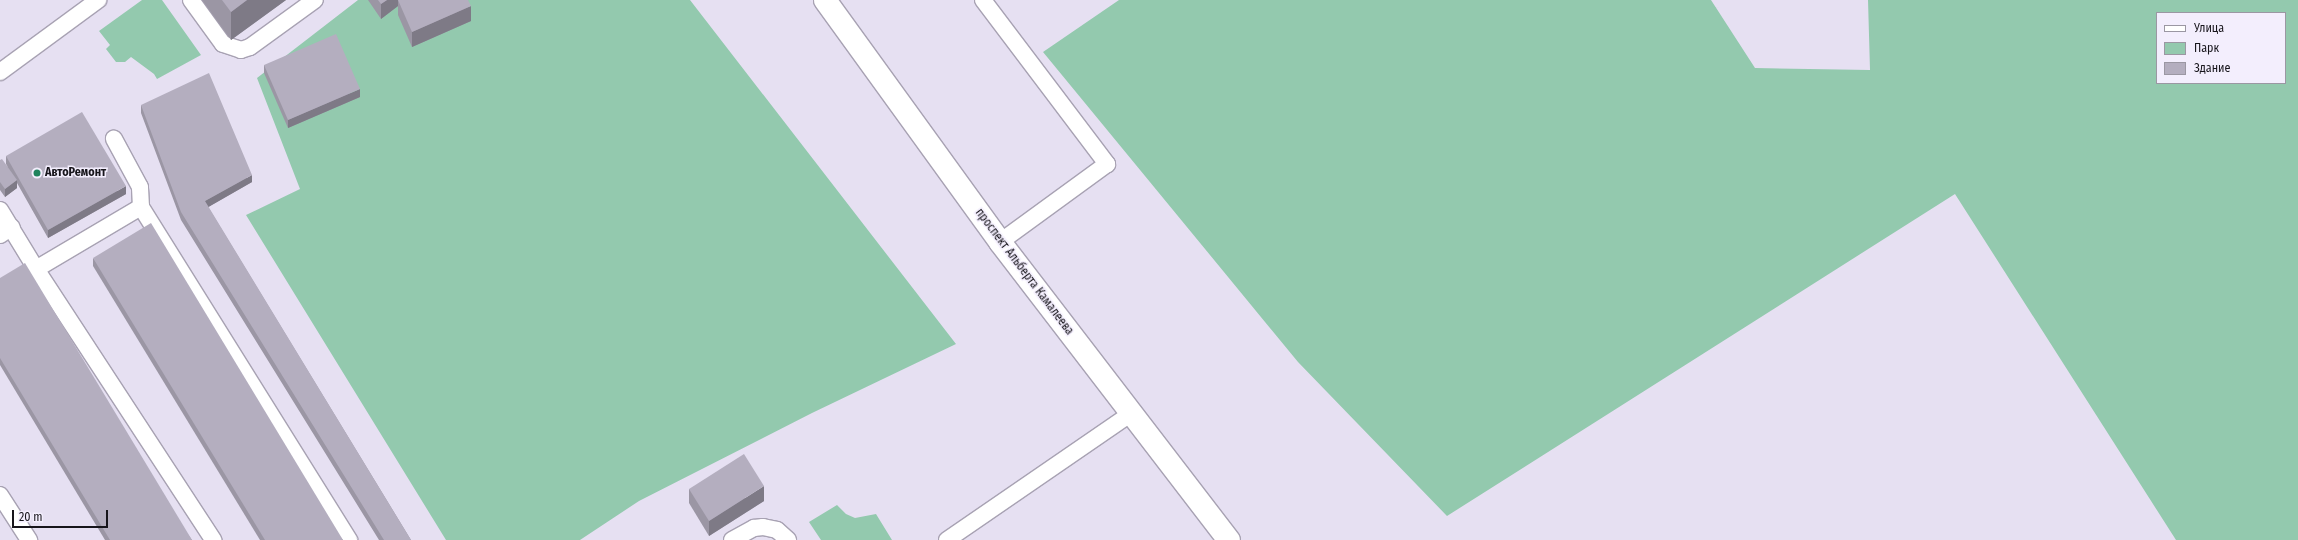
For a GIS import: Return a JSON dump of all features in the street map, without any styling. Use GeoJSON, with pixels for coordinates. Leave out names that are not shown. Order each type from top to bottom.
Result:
{"type":"FeatureCollection","features":[{"type":"Feature","properties":{"kind":"main road","name":"проспект Альберта Камалеева"},"geometry":{"type":"LineString","coordinates":[[825,0],[1000,242],[1130,414],[1229,540]]}},
{"type":"Feature","properties":{"kind":"lane"},"geometry":{"type":"LineString","coordinates":[[0,72],[98,0]]}},
{"type":"Feature","properties":{"kind":"lane"},"geometry":{"type":"LineString","coordinates":[[191,0],[223,44],[241,50],[250,47],[315,0]]}},
{"type":"Feature","properties":{"kind":"lane"},"geometry":{"type":"LineString","coordinates":[[983,0],[1107,164],[1000,242]]}},
{"type":"Feature","properties":{"kind":"lane"},"geometry":{"type":"LineString","coordinates":[[114,139],[140,187],[142,207],[349,540]]}},
{"type":"Feature","properties":{"kind":"lane"},"geometry":{"type":"LineString","coordinates":[[36,269],[142,207]]}},
{"type":"Feature","properties":{"kind":"lane"},"geometry":{"type":"LineString","coordinates":[[0,210],[6,231],[36,269],[213,540]]}},
{"type":"Feature","properties":{"kind":"lane"},"geometry":{"type":"LineString","coordinates":[[947,540],[1130,414]]}},
{"type":"Feature","properties":{"kind":"lane"},"geometry":{"type":"LineString","coordinates":[[0,495],[29,540]]}},
{"type":"Feature","properties":{"kind":"lane"},"geometry":{"type":"LineString","coordinates":[[732,540],[754,528],[763,527],[777,530],[788,540]]}},
{"type":"Feature","properties":{"kind":"green space"},"geometry":{"type":"Polygon","coordinates":[[[142,0],[162,0],[201,55],[157,79],[154,74],[131,57],[125,62],[116,62],[106,49],[110,45],[99,31],[142,0]]]}},
{"type":"Feature","properties":{"kind":"green space"},"geometry":{"type":"Polygon","coordinates":[[[358,0],[690,0],[956,344],[812,413],[639,501],[580,540],[446,540],[246,215],[300,189],[257,78],[358,0]]]}},
{"type":"Feature","properties":{"kind":"green space"},"geometry":{"type":"Polygon","coordinates":[[[1119,0],[1711,0],[1755,68],[1870,70],[1868,0],[2298,0],[2298,540],[2176,540],[1955,194],[1447,516],[1298,362],[1043,52],[1119,0]]]}},
{"type":"Feature","properties":{"kind":"green space"},"geometry":{"type":"Polygon","coordinates":[[[837,505],[846,514],[855,518],[876,514],[892,540],[821,540],[809,522],[837,505]]]}},
{"type":"Feature","properties":{"kind":"building"},"geometry":{"type":"Polygon","coordinates":[[[222,0],[247,0],[231,12],[222,0]]]}},
{"type":"Feature","properties":{"kind":"building"},"geometry":{"type":"Polygon","coordinates":[[[378,0],[387,0],[381,4],[378,0]]]}},
{"type":"Feature","properties":{"kind":"building"},"geometry":{"type":"Polygon","coordinates":[[[398,0],[468,0],[471,6],[412,32],[398,0]]]}},
{"type":"Feature","properties":{"kind":"building"},"geometry":{"type":"Polygon","coordinates":[[[336,34],[360,89],[288,120],[264,65],[336,34]]]}},
{"type":"Feature","properties":{"kind":"building"},"geometry":{"type":"Polygon","coordinates":[[[209,73],[252,175],[205,201],[411,540],[384,540],[181,212],[141,105],[209,73]]]}},
{"type":"Feature","properties":{"kind":"building"},"geometry":{"type":"Polygon","coordinates":[[[82,112],[126,186],[48,230],[6,156],[82,112]]]}},
{"type":"Feature","properties":{"kind":"building"},"geometry":{"type":"Polygon","coordinates":[[[2,159],[17,180],[5,189],[0,182],[0,160],[2,159]]]}},
{"type":"Feature","properties":{"kind":"building"},"geometry":{"type":"Polygon","coordinates":[[[151,223],[343,540],[265,540],[93,258],[151,223]]]}},
{"type":"Feature","properties":{"kind":"building"},"geometry":{"type":"Polygon","coordinates":[[[25,263],[192,540],[110,540],[0,358],[0,278],[25,263]]]}},
{"type":"Feature","properties":{"kind":"building"},"geometry":{"type":"Polygon","coordinates":[[[744,454],[764,486],[709,521],[689,489],[744,454]]]}},
{"type":"Feature","properties":{"kind":"place","name":"АвтоРемонт"},"geometry":{"type":"Point","coordinates":[37,173]}}]}
